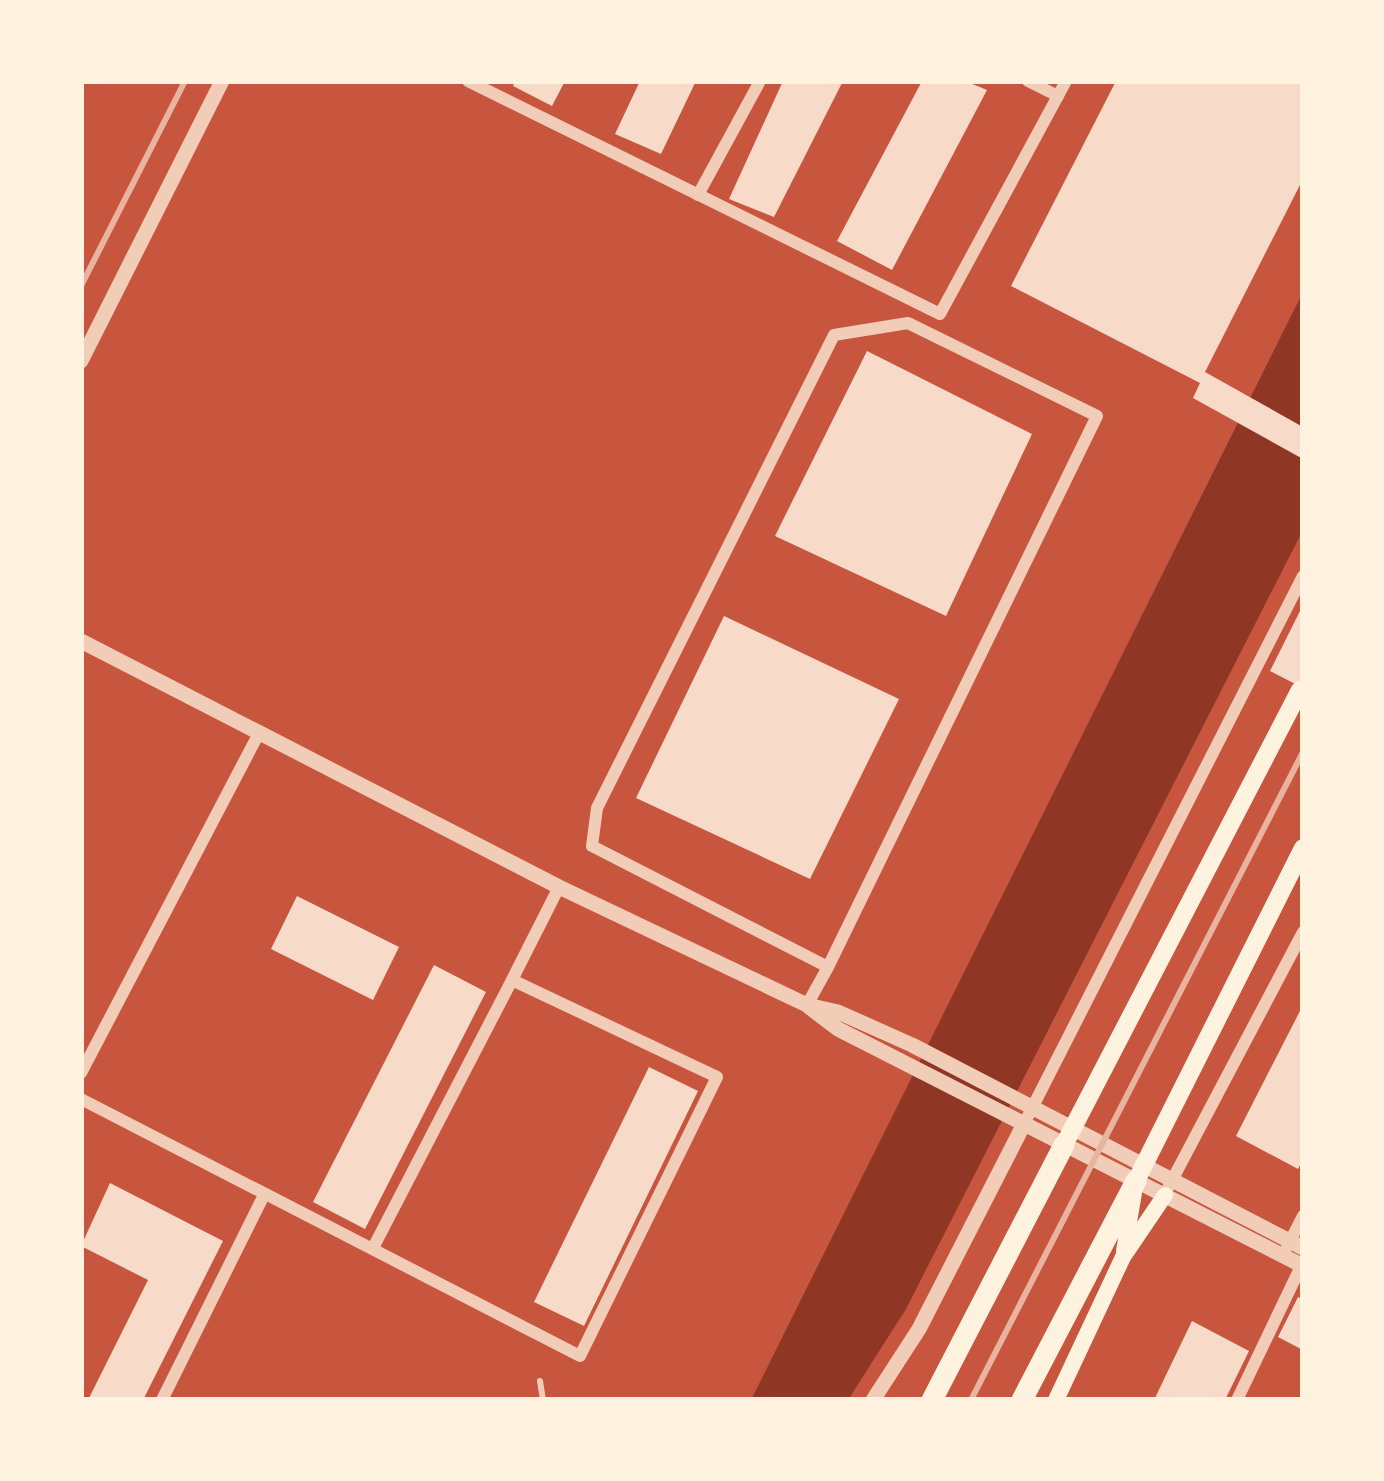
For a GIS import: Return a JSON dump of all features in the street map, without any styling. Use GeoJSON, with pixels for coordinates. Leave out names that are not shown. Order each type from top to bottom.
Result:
{"type":"FeatureCollection","features":[{"type":"Feature","properties":{"kind":"highway"},"geometry":{"type":"LineString","coordinates":[[932,1399],[1069,1135]]}},
{"type":"Feature","properties":{"kind":"highway"},"geometry":{"type":"LineString","coordinates":[[1022,1400],[1140,1173]]}},
{"type":"Feature","properties":{"kind":"main road"},"geometry":{"type":"LineString","coordinates":[[1069,1135],[1300,690]]}},
{"type":"Feature","properties":{"kind":"main road"},"geometry":{"type":"LineString","coordinates":[[1123,1258],[1140,1173],[1303,848]]}},
{"type":"Feature","properties":{"kind":"main road"},"geometry":{"type":"LineString","coordinates":[[1056,1400],[1123,1258],[1169,1187]]}},
{"type":"Feature","properties":{"kind":"street"},"geometry":{"type":"LineString","coordinates":[[81,361],[222,81]]}},
{"type":"Feature","properties":{"kind":"street"},"geometry":{"type":"LineString","coordinates":[[468,81],[940,314],[1066,81]]}},
{"type":"Feature","properties":{"kind":"street"},"geometry":{"type":"LineString","coordinates":[[698,195],[760,81]]}},
{"type":"Feature","properties":{"kind":"street"},"geometry":{"type":"LineString","coordinates":[[1028,81],[1058,96]]}},
{"type":"Feature","properties":{"kind":"street"},"geometry":{"type":"LineString","coordinates":[[807,1005],[828,967],[1097,416],[908,323],[834,335],[597,808],[592,846],[828,967]]}},
{"type":"Feature","properties":{"kind":"street"},"geometry":{"type":"LineString","coordinates":[[873,1400],[919,1329],[1018,1120],[1303,576]]}},
{"type":"Feature","properties":{"kind":"street"},"geometry":{"type":"LineString","coordinates":[[81,641],[559,887],[807,1005],[838,1028],[1018,1120],[1069,1135]]}},
{"type":"Feature","properties":{"kind":"street"},"geometry":{"type":"LineString","coordinates":[[81,1072],[258,734]]}},
{"type":"Feature","properties":{"kind":"street"},"geometry":{"type":"LineString","coordinates":[[373,1248],[559,887]]}},
{"type":"Feature","properties":{"kind":"street"},"geometry":{"type":"LineString","coordinates":[[1169,1187],[1303,932]]}},
{"type":"Feature","properties":{"kind":"street"},"geometry":{"type":"LineString","coordinates":[[81,1099],[580,1356],[717,1077],[512,980]]}},
{"type":"Feature","properties":{"kind":"street"},"geometry":{"type":"LineString","coordinates":[[807,1005],[838,1012],[1027,1103],[1069,1135],[1297,1256]]}},
{"type":"Feature","properties":{"kind":"street"},"geometry":{"type":"LineString","coordinates":[[162,1400],[264,1195]]}},
{"type":"Feature","properties":{"kind":"street"},"geometry":{"type":"LineString","coordinates":[[1237,1400],[1297,1256],[1303,1216]]}},
{"type":"Feature","properties":{"kind":"lane"},"geometry":{"type":"LineString","coordinates":[[540,1381],[543,1400]]}},
{"type":"Feature","properties":{"kind":"shaded area"},"geometry":{"type":"Polygon","coordinates":[[[1303,292],[1303,530],[906,1309],[848,1400],[751,1400],[1303,292]]]}},
{"type":"Feature","properties":{"kind":"building"},"geometry":{"type":"Polygon","coordinates":[[[515,81],[565,81],[552,106],[513,86],[515,81]]]}},
{"type":"Feature","properties":{"kind":"building"},"geometry":{"type":"Polygon","coordinates":[[[640,81],[696,81],[661,154],[615,134],[640,81]]]}},
{"type":"Feature","properties":{"kind":"building"},"geometry":{"type":"Polygon","coordinates":[[[783,81],[843,81],[774,217],[729,199],[783,81]]]}},
{"type":"Feature","properties":{"kind":"building"},"geometry":{"type":"Polygon","coordinates":[[[922,81],[965,81],[987,90],[892,270],[837,241],[922,81]]]}},
{"type":"Feature","properties":{"kind":"building"},"geometry":{"type":"Polygon","coordinates":[[[1116,81],[1303,81],[1303,179],[1205,372],[1303,427],[1303,459],[1193,398],[1200,383],[1011,286],[1116,81]]]}},
{"type":"Feature","properties":{"kind":"building"},"geometry":{"type":"Polygon","coordinates":[[[867,351],[1032,434],[946,616],[775,536],[867,351]]]}},
{"type":"Feature","properties":{"kind":"building"},"geometry":{"type":"Polygon","coordinates":[[[1303,605],[1303,688],[1270,671],[1303,605]]]}},
{"type":"Feature","properties":{"kind":"building"},"geometry":{"type":"Polygon","coordinates":[[[724,616],[899,699],[810,879],[636,798],[724,616]]]}},
{"type":"Feature","properties":{"kind":"building"},"geometry":{"type":"Polygon","coordinates":[[[297,896],[399,947],[373,1000],[271,949],[297,896]]]}},
{"type":"Feature","properties":{"kind":"building"},"geometry":{"type":"Polygon","coordinates":[[[434,965],[486,992],[365,1229],[313,1202],[434,965]]]}},
{"type":"Feature","properties":{"kind":"building"},"geometry":{"type":"Polygon","coordinates":[[[1303,1005],[1303,1160],[1298,1169],[1236,1136],[1303,1005]]]}},
{"type":"Feature","properties":{"kind":"building"},"geometry":{"type":"Polygon","coordinates":[[[649,1067],[698,1091],[584,1326],[534,1302],[649,1067]]]}},
{"type":"Feature","properties":{"kind":"building"},"geometry":{"type":"Polygon","coordinates":[[[110,1183],[223,1241],[143,1400],[88,1400],[148,1280],[81,1246],[110,1183]]]}},
{"type":"Feature","properties":{"kind":"building"},"geometry":{"type":"Polygon","coordinates":[[[1298,1297],[1303,1299],[1303,1350],[1278,1337],[1298,1297]]]}},
{"type":"Feature","properties":{"kind":"building"},"geometry":{"type":"Polygon","coordinates":[[[1192,1321],[1249,1351],[1225,1400],[1154,1400],[1192,1321]]]}},
{"type":"Feature","properties":{"kind":"railway"},"geometry":{"type":"LineString","coordinates":[[81,286],[185,81]]}},
{"type":"Feature","properties":{"kind":"railway"},"geometry":{"type":"LineString","coordinates":[[971,1400],[1303,752]]}}]}
